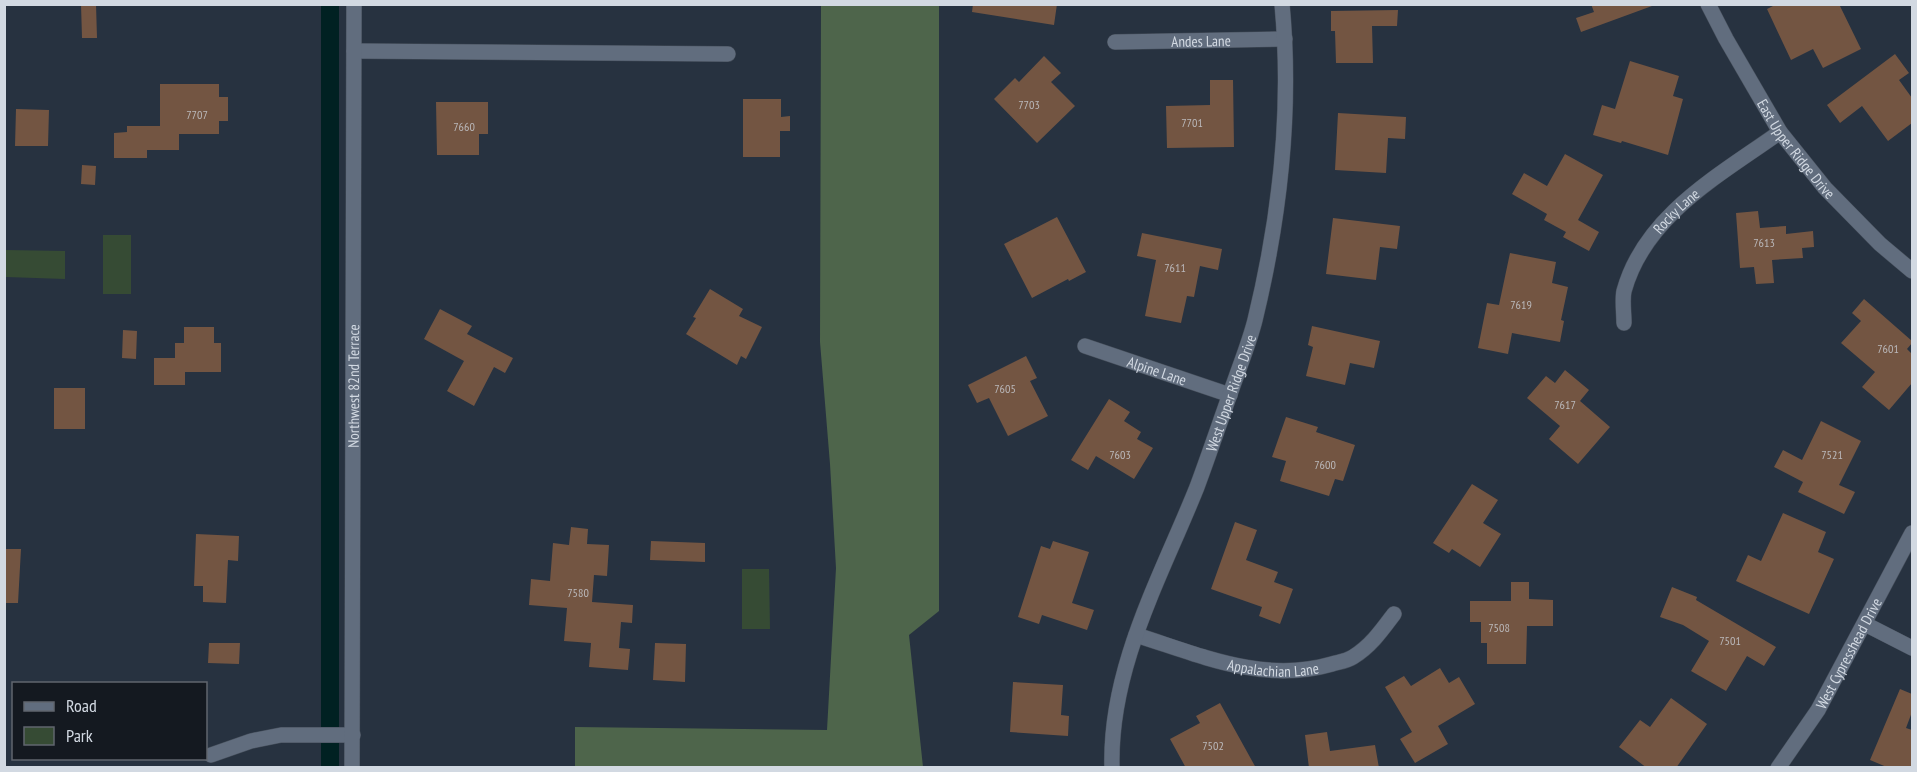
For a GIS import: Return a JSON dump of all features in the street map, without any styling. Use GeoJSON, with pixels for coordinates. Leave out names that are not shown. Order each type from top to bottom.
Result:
{"type":"FeatureCollection","features":[{"type":"Feature","properties":{"kind":"street","name":"Northwest 82nd Terrace"},"geometry":{"type":"LineString","coordinates":[[352,768],[354,4]]}},
{"type":"Feature","properties":{"kind":"street","name":"West Upper Ridge Drive"},"geometry":{"type":"LineString","coordinates":[[1112,768],[1111,746],[1118,696],[1136,635],[1196,488],[1255,322],[1276,216],[1285,121],[1285,39],[1282,4]]}},
{"type":"Feature","properties":{"kind":"street","name":"East Upper Ridge Drive"},"geometry":{"type":"LineString","coordinates":[[1708,4],[1780,132],[1825,188],[1880,244],[1912,271]]}},
{"type":"Feature","properties":{"kind":"street","name":"Andes Lane"},"geometry":{"type":"LineString","coordinates":[[1115,42],[1285,39]]}},
{"type":"Feature","properties":{"kind":"street"},"geometry":{"type":"LineString","coordinates":[[354,51],[728,54]]}},
{"type":"Feature","properties":{"kind":"street","name":"Rocky Lane"},"geometry":{"type":"LineString","coordinates":[[1624,323],[1623,293],[1646,244],[1664,220],[1697,191],[1780,132]]}},
{"type":"Feature","properties":{"kind":"street","name":"Alpine Lane"},"geometry":{"type":"LineString","coordinates":[[1085,346],[1230,395]]}},
{"type":"Feature","properties":{"kind":"street","name":"West Cypresshead Drive"},"geometry":{"type":"LineString","coordinates":[[1778,768],[1818,710],[1912,533]]}},
{"type":"Feature","properties":{"kind":"street","name":"Appalachian Lane"},"geometry":{"type":"LineString","coordinates":[[1136,635],[1234,666],[1279,672],[1319,668],[1352,658],[1374,641],[1394,614]]}},
{"type":"Feature","properties":{"kind":"street"},"geometry":{"type":"LineString","coordinates":[[1865,624],[1912,648]]}},
{"type":"Feature","properties":{"kind":"street"},"geometry":{"type":"LineString","coordinates":[[211,756],[252,741],[281,735],[352,735]]}},
{"type":"Feature","properties":{"kind":"green space"},"geometry":{"type":"Polygon","coordinates":[[[821,5],[939,5],[939,611],[909,635],[923,767],[575,767],[575,727],[827,730],[836,568],[820,342],[821,5]]]}},
{"type":"Feature","properties":{"kind":"green space"},"geometry":{"type":"Polygon","coordinates":[[[103,235],[131,235],[131,294],[103,294],[103,235]]]}},
{"type":"Feature","properties":{"kind":"green space"},"geometry":{"type":"Polygon","coordinates":[[[6,250],[65,251],[65,279],[6,277],[6,250]]]}},
{"type":"Feature","properties":{"kind":"green space"},"geometry":{"type":"Polygon","coordinates":[[[742,569],[769,569],[770,629],[742,629],[742,569]]]}},
{"type":"Feature","properties":{"kind":"building"},"geometry":{"type":"Polygon","coordinates":[[[81,4],[96,4],[97,38],[82,38],[81,4]]]}},
{"type":"Feature","properties":{"kind":"building"},"geometry":{"type":"Polygon","coordinates":[[[973,4],[1057,4],[1054,25],[972,12],[973,4]]]}},
{"type":"Feature","properties":{"kind":"building"},"geometry":{"type":"Polygon","coordinates":[[[1591,4],[1652,4],[1652,6],[1581,32],[1576,18],[1594,12],[1591,4]]]}},
{"type":"Feature","properties":{"kind":"building"},"geometry":{"type":"Polygon","coordinates":[[[1777,4],[1839,4],[1861,49],[1823,68],[1813,49],[1791,60],[1767,9],[1777,4]]]}},
{"type":"Feature","properties":{"kind":"building"},"geometry":{"type":"Polygon","coordinates":[[[1398,10],[1397,26],[1372,26],[1373,63],[1336,63],[1335,31],[1331,31],[1331,11],[1398,10]]]}},
{"type":"Feature","properties":{"kind":"building"},"geometry":{"type":"Polygon","coordinates":[[[1895,54],[1909,73],[1899,80],[1912,98],[1912,123],[1888,141],[1862,106],[1840,123],[1827,105],[1895,54]]]}},
{"type":"Feature","properties":{"kind":"building"},"geometry":{"type":"Polygon","coordinates":[[[1044,56],[1061,73],[1051,82],[1075,106],[1037,143],[994,99],[1015,78],[1019,82],[1044,56]]]}},
{"type":"Feature","properties":{"kind":"building"},"geometry":{"type":"Polygon","coordinates":[[[1630,61],[1679,76],[1673,96],[1683,99],[1668,155],[1593,135],[1602,105],[1615,109],[1630,61]]]}},
{"type":"Feature","properties":{"kind":"building"},"geometry":{"type":"Polygon","coordinates":[[[1210,80],[1233,80],[1234,147],[1167,148],[1166,106],[1210,105],[1210,80]]]}},
{"type":"Feature","properties":{"kind":"building"},"geometry":{"type":"Polygon","coordinates":[[[160,84],[219,84],[219,97],[228,97],[228,121],[219,121],[219,134],[179,134],[179,150],[147,150],[147,158],[114,158],[114,133],[127,132],[127,126],[160,126],[160,84]]]}},
{"type":"Feature","properties":{"kind":"building"},"geometry":{"type":"Polygon","coordinates":[[[743,99],[781,99],[781,117],[790,116],[790,131],[780,131],[780,157],[743,157],[743,99]]]}},
{"type":"Feature","properties":{"kind":"building"},"geometry":{"type":"Polygon","coordinates":[[[436,102],[488,102],[488,134],[479,134],[479,155],[437,155],[436,102]]]}},
{"type":"Feature","properties":{"kind":"building"},"geometry":{"type":"Polygon","coordinates":[[[16,109],[49,110],[48,146],[15,146],[16,109]]]}},
{"type":"Feature","properties":{"kind":"building"},"geometry":{"type":"Polygon","coordinates":[[[1338,113],[1406,117],[1405,139],[1388,138],[1386,173],[1335,170],[1338,113]]]}},
{"type":"Feature","properties":{"kind":"building"},"geometry":{"type":"Polygon","coordinates":[[[1565,154],[1603,175],[1578,220],[1599,232],[1589,251],[1563,237],[1566,232],[1544,220],[1547,214],[1512,194],[1524,173],[1547,186],[1565,154]]]}},
{"type":"Feature","properties":{"kind":"building"},"geometry":{"type":"Polygon","coordinates":[[[82,165],[96,166],[95,185],[81,184],[82,165]]]}},
{"type":"Feature","properties":{"kind":"building"},"geometry":{"type":"Polygon","coordinates":[[[1758,211],[1760,228],[1786,226],[1786,234],[1813,231],[1814,247],[1802,248],[1803,258],[1772,260],[1774,283],[1756,284],[1754,267],[1740,268],[1736,213],[1758,211]]]}},
{"type":"Feature","properties":{"kind":"building"},"geometry":{"type":"Polygon","coordinates":[[[1057,217],[1086,272],[1032,298],[1004,244],[1057,217]]]}},
{"type":"Feature","properties":{"kind":"building"},"geometry":{"type":"Polygon","coordinates":[[[1333,218],[1400,226],[1397,249],[1380,247],[1376,280],[1326,274],[1333,218]]]}},
{"type":"Feature","properties":{"kind":"building"},"geometry":{"type":"Polygon","coordinates":[[[1142,233],[1222,249],[1218,270],[1200,266],[1194,297],[1187,296],[1181,323],[1145,316],[1156,260],[1137,256],[1142,233]]]}},
{"type":"Feature","properties":{"kind":"building"},"geometry":{"type":"Polygon","coordinates":[[[1510,253],[1556,262],[1552,283],[1568,287],[1561,320],[1564,321],[1560,342],[1512,333],[1508,354],[1478,348],[1487,303],[1499,305],[1510,253]]]}},
{"type":"Feature","properties":{"kind":"building"},"geometry":{"type":"Polygon","coordinates":[[[710,289],[743,309],[739,316],[762,327],[746,359],[741,356],[737,365],[686,334],[696,318],[693,317],[710,289]]]}},
{"type":"Feature","properties":{"kind":"building"},"geometry":{"type":"Polygon","coordinates":[[[1864,299],[1912,341],[1907,349],[1912,354],[1912,383],[1889,410],[1862,387],[1875,372],[1841,343],[1861,321],[1852,313],[1864,299]]]}},
{"type":"Feature","properties":{"kind":"building"},"geometry":{"type":"Polygon","coordinates":[[[440,309],[472,326],[467,334],[513,358],[505,373],[494,367],[474,406],[447,391],[464,361],[424,339],[440,309]]]}},
{"type":"Feature","properties":{"kind":"building"},"geometry":{"type":"Polygon","coordinates":[[[1312,326],[1380,341],[1374,368],[1350,363],[1345,385],[1306,376],[1313,347],[1308,345],[1312,326]]]}},
{"type":"Feature","properties":{"kind":"building"},"geometry":{"type":"Polygon","coordinates":[[[184,327],[214,327],[214,343],[221,343],[221,372],[185,372],[185,385],[154,385],[154,358],[175,358],[175,343],[184,343],[184,327]]]}},
{"type":"Feature","properties":{"kind":"building"},"geometry":{"type":"Polygon","coordinates":[[[123,330],[137,331],[136,359],[122,358],[123,330]]]}},
{"type":"Feature","properties":{"kind":"building"},"geometry":{"type":"Polygon","coordinates":[[[1026,356],[1037,378],[1030,381],[1048,416],[1008,436],[989,398],[977,403],[968,385],[1026,356]]]}},
{"type":"Feature","properties":{"kind":"building"},"geometry":{"type":"Polygon","coordinates":[[[1565,370],[1589,390],[1580,401],[1610,427],[1578,464],[1549,439],[1560,426],[1527,398],[1546,376],[1555,383],[1565,370]]]}},
{"type":"Feature","properties":{"kind":"building"},"geometry":{"type":"Polygon","coordinates":[[[54,388],[85,388],[85,429],[54,429],[54,388]]]}},
{"type":"Feature","properties":{"kind":"building"},"geometry":{"type":"Polygon","coordinates":[[[1109,399],[1130,412],[1124,421],[1141,432],[1137,439],[1153,448],[1134,479],[1096,456],[1088,470],[1071,460],[1109,399]]]}},
{"type":"Feature","properties":{"kind":"building"},"geometry":{"type":"Polygon","coordinates":[[[1286,417],[1318,427],[1316,432],[1355,445],[1343,481],[1335,479],[1329,496],[1280,481],[1286,461],[1272,457],[1286,417]]]}},
{"type":"Feature","properties":{"kind":"building"},"geometry":{"type":"Polygon","coordinates":[[[1821,421],[1861,441],[1839,485],[1855,492],[1844,514],[1798,492],[1803,482],[1774,467],[1783,450],[1802,460],[1821,421]]]}},
{"type":"Feature","properties":{"kind":"building"},"geometry":{"type":"Polygon","coordinates":[[[1472,484],[1498,500],[1483,523],[1501,534],[1480,567],[1452,549],[1449,553],[1433,543],[1472,484]]]}},
{"type":"Feature","properties":{"kind":"building"},"geometry":{"type":"Polygon","coordinates":[[[1783,513],[1826,532],[1818,552],[1834,559],[1809,614],[1736,581],[1748,555],[1761,561],[1783,513]]]}},
{"type":"Feature","properties":{"kind":"building"},"geometry":{"type":"Polygon","coordinates":[[[1235,522],[1257,530],[1246,560],[1278,572],[1274,582],[1293,589],[1280,624],[1259,616],[1262,607],[1211,589],[1235,522]]]}},
{"type":"Feature","properties":{"kind":"building"},"geometry":{"type":"Polygon","coordinates":[[[571,527],[588,529],[587,544],[609,545],[607,576],[594,575],[592,602],[633,605],[632,623],[621,622],[619,648],[630,649],[628,670],[589,667],[591,643],[564,641],[567,608],[529,605],[531,579],[550,581],[553,543],[569,545],[571,527]]]}},
{"type":"Feature","properties":{"kind":"building"},"geometry":{"type":"Polygon","coordinates":[[[196,534],[239,536],[238,561],[228,560],[226,603],[203,602],[203,586],[194,586],[196,534]]]}},
{"type":"Feature","properties":{"kind":"building"},"geometry":{"type":"Polygon","coordinates":[[[651,541],[705,543],[705,562],[650,560],[651,541]]]}},
{"type":"Feature","properties":{"kind":"building"},"geometry":{"type":"Polygon","coordinates":[[[1053,541],[1089,552],[1072,603],[1094,610],[1087,630],[1042,615],[1039,624],[1018,617],[1041,546],[1050,549],[1053,541]]]}},
{"type":"Feature","properties":{"kind":"building"},"geometry":{"type":"Polygon","coordinates":[[[4,549],[21,549],[18,603],[4,603],[4,549]]]}},
{"type":"Feature","properties":{"kind":"building"},"geometry":{"type":"Polygon","coordinates":[[[1511,582],[1529,582],[1529,599],[1553,600],[1553,626],[1527,626],[1526,664],[1487,664],[1487,643],[1481,643],[1481,622],[1470,622],[1470,601],[1511,601],[1511,582]]]}},
{"type":"Feature","properties":{"kind":"building"},"geometry":{"type":"Polygon","coordinates":[[[1672,587],[1697,597],[1696,600],[1776,647],[1764,666],[1747,656],[1726,691],[1691,671],[1709,641],[1683,625],[1660,617],[1672,587]]]}},
{"type":"Feature","properties":{"kind":"building"},"geometry":{"type":"Polygon","coordinates":[[[209,643],[240,643],[239,664],[208,663],[209,643]]]}},
{"type":"Feature","properties":{"kind":"building"},"geometry":{"type":"Polygon","coordinates":[[[655,643],[686,644],[685,682],[653,680],[655,643]]]}},
{"type":"Feature","properties":{"kind":"building"},"geometry":{"type":"Polygon","coordinates":[[[1440,668],[1449,683],[1459,677],[1475,704],[1438,726],[1448,744],[1415,763],[1400,739],[1412,732],[1385,687],[1404,676],[1411,686],[1440,668]]]}},
{"type":"Feature","properties":{"kind":"building"},"geometry":{"type":"Polygon","coordinates":[[[1013,682],[1063,685],[1061,715],[1069,716],[1068,736],[1010,732],[1013,682]]]}},
{"type":"Feature","properties":{"kind":"building"},"geometry":{"type":"Polygon","coordinates":[[[1900,689],[1912,694],[1912,712],[1906,728],[1912,730],[1912,768],[1889,768],[1870,760],[1900,689]]]}},
{"type":"Feature","properties":{"kind":"building"},"geometry":{"type":"Polygon","coordinates":[[[1671,698],[1707,724],[1676,768],[1647,768],[1619,747],[1640,720],[1650,727],[1671,698]]]}},
{"type":"Feature","properties":{"kind":"building"},"geometry":{"type":"Polygon","coordinates":[[[1220,703],[1256,768],[1186,768],[1170,739],[1200,723],[1196,716],[1220,703]]]}},
{"type":"Feature","properties":{"kind":"building"},"geometry":{"type":"Polygon","coordinates":[[[1327,732],[1330,751],[1375,745],[1379,768],[1309,768],[1305,735],[1327,732]]]}},
{"type":"Feature","properties":{"kind":"waterway"},"geometry":{"type":"LineString","coordinates":[[330,4],[330,768]]}}]}
